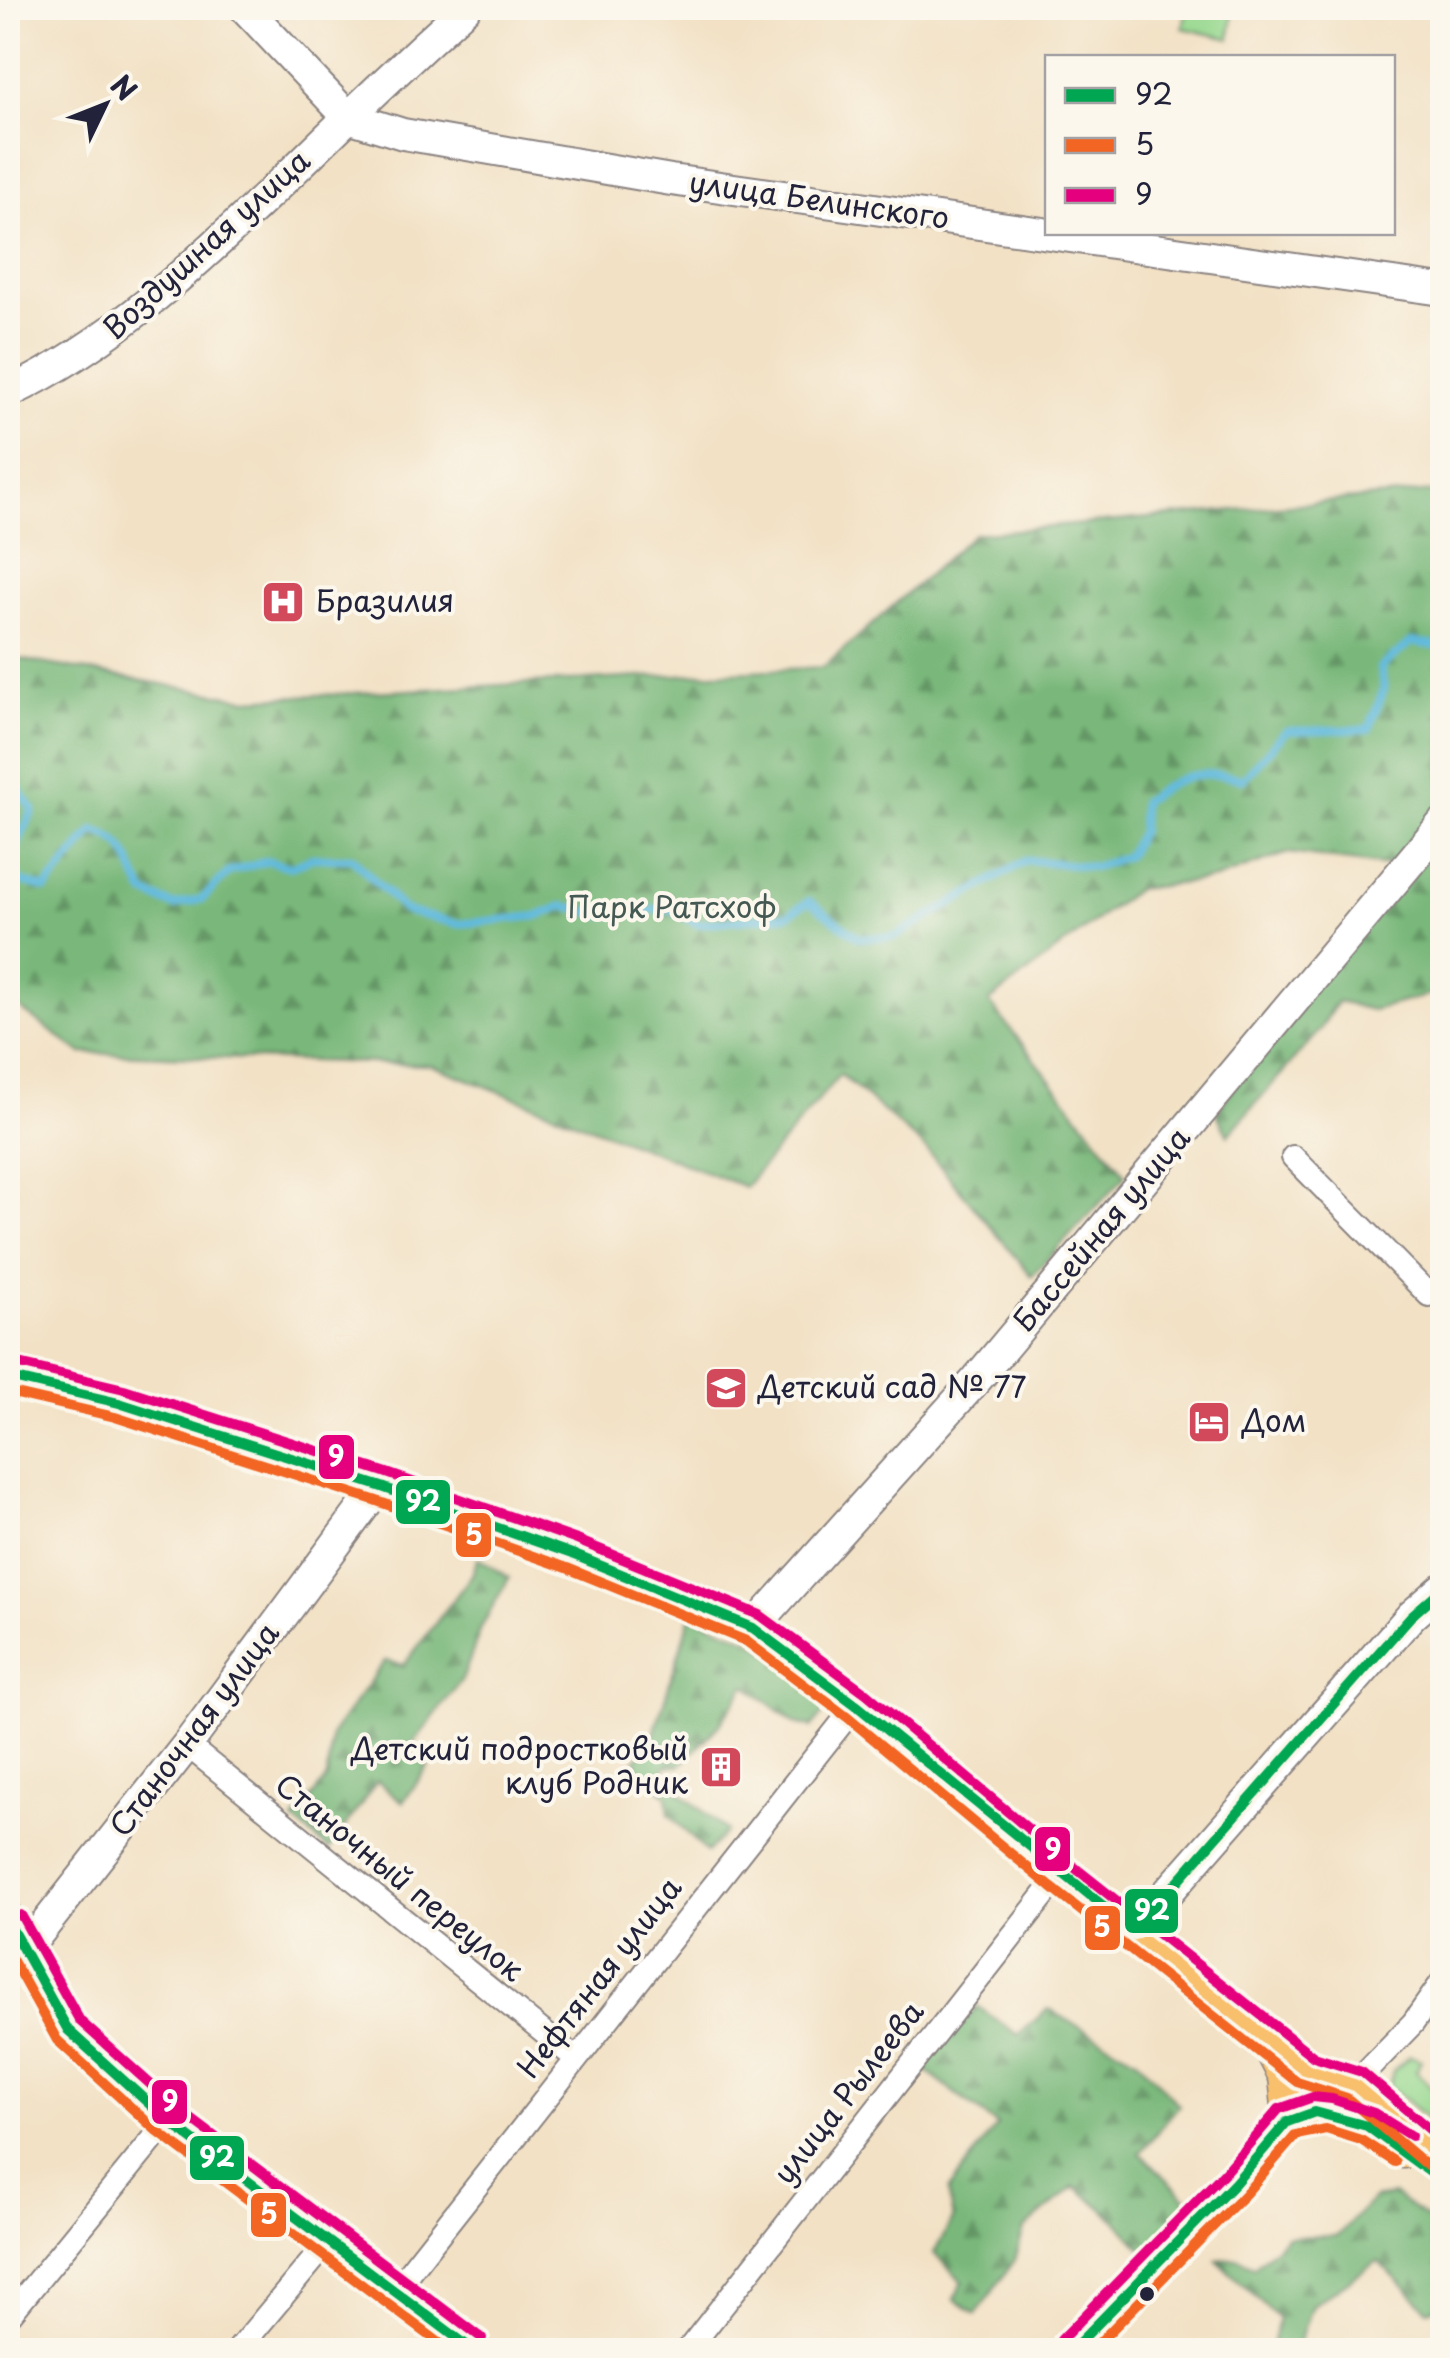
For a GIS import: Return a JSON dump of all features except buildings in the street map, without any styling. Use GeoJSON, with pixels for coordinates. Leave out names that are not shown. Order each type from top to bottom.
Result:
{"type":"FeatureCollection","features":[{"type":"Feature","properties":{"kind":"main road"},"geometry":{"type":"LineString","coordinates":[[8,1377],[118,1403],[378,1486],[572,1554],[752,1628],[856,1705],[1060,1876],[1306,2070],[1326,2079],[1354,2084],[1442,2159]]}},
{"type":"Feature","properties":{"kind":"main road"},"geometry":{"type":"LineString","coordinates":[[14,1948],[68,2030],[168,2121],[473,2350]]}},
{"type":"Feature","properties":{"kind":"main road"},"geometry":{"type":"LineString","coordinates":[[1072,2350],[1235,2183],[1287,2122],[1291,2107],[1288,2076],[1268,2039]]}},
{"type":"Feature","properties":{"kind":"main road"},"geometry":{"type":"LineString","coordinates":[[1287,2122],[1316,2112],[1367,2126],[1442,2181]]}},
{"type":"Feature","properties":{"kind":"street","name":"улица Белинского"},"geometry":{"type":"LineString","coordinates":[[245,8],[348,117],[403,134],[671,180],[1045,233]]}},
{"type":"Feature","properties":{"kind":"street","name":"Воздушная улица"},"geometry":{"type":"LineString","coordinates":[[8,394],[62,368],[135,316],[465,8]]}},
{"type":"Feature","properties":{"kind":"street","name":"улица Белинского"},"geometry":{"type":"LineString","coordinates":[[1056,235],[1442,290]]}},
{"type":"Feature","properties":{"kind":"street","name":"Бассейная улица"},"geometry":{"type":"LineString","coordinates":[[752,1628],[978,1379],[1442,824]]}},
{"type":"Feature","properties":{"kind":"street"},"geometry":{"type":"LineString","coordinates":[[1293,1157],[1429,1295],[1442,1283]]}},
{"type":"Feature","properties":{"kind":"street","name":"Станочная улица"},"geometry":{"type":"LineString","coordinates":[[14,1948],[187,1745],[378,1486]]}},
{"type":"Feature","properties":{"kind":"street"},"geometry":{"type":"LineString","coordinates":[[1134,1931],[1411,1616],[1442,1589]]}},
{"type":"Feature","properties":{"kind":"street","name":"Нефтяная улица"},"geometry":{"type":"LineString","coordinates":[[394,2291],[574,2057],[856,1705]]}},
{"type":"Feature","properties":{"kind":"street","name":"Станочный переулок"},"geometry":{"type":"LineString","coordinates":[[187,1745],[574,2057]]}},
{"type":"Feature","properties":{"kind":"street","name":"улица Рылеева"},"geometry":{"type":"LineString","coordinates":[[688,2350],[930,2036],[1060,1876]]}},
{"type":"Feature","properties":{"kind":"street"},"geometry":{"type":"LineString","coordinates":[[1354,2084],[1392,2048],[1442,1982]]}},
{"type":"Feature","properties":{"kind":"street"},"geometry":{"type":"LineString","coordinates":[[8,2317],[168,2121]]}},
{"type":"Feature","properties":{"kind":"street"},"geometry":{"type":"LineString","coordinates":[[238,2350],[328,2242]]}},
{"type":"Feature","properties":{"kind":"green space"},"geometry":{"type":"Polygon","coordinates":[[[1187,8],[1233,8],[1230,39],[1183,28],[1187,8]]]}},
{"type":"Feature","properties":{"kind":"green space","name":"Парк Ратсхоф"},"geometry":{"type":"Polygon","coordinates":[[[1442,491],[1442,992],[1372,1010],[1337,1002],[1319,1031],[1228,1135],[1216,1112],[1397,867],[1288,853],[1215,879],[1137,889],[989,1002],[1126,1175],[1032,1276],[924,1147],[840,1074],[745,1187],[431,1065],[81,1053],[8,1000],[8,657],[246,699],[824,667],[974,534],[1442,491]]]}},
{"type":"Feature","properties":{"kind":"green space"},"geometry":{"type":"Polygon","coordinates":[[[478,1558],[509,1578],[481,1628],[463,1678],[407,1752],[428,1767],[403,1802],[377,1781],[329,1850],[294,1821],[327,1778],[331,1735],[385,1661],[404,1665],[472,1575],[478,1558]]]}},
{"type":"Feature","properties":{"kind":"green space"},"geometry":{"type":"Polygon","coordinates":[[[691,1615],[754,1641],[833,1701],[812,1727],[795,1723],[746,1685],[720,1724],[680,1766],[665,1766],[663,1778],[727,1831],[707,1853],[669,1814],[667,1795],[640,1773],[635,1760],[651,1743],[691,1615]]]}},
{"type":"Feature","properties":{"kind":"green space"},"geometry":{"type":"Polygon","coordinates":[[[978,2007],[1018,2035],[1048,2009],[1138,2060],[1179,2105],[1140,2153],[1196,2207],[1150,2257],[1115,2219],[1075,2186],[1024,2229],[1015,2260],[976,2314],[954,2299],[963,2282],[934,2253],[953,2220],[948,2191],[997,2125],[919,2066],[978,2007]]]}},
{"type":"Feature","properties":{"kind":"green space"},"geometry":{"type":"Polygon","coordinates":[[[1410,2056],[1421,2060],[1416,2072],[1442,2098],[1442,2131],[1389,2086],[1393,2071],[1410,2056]]]}},
{"type":"Feature","properties":{"kind":"green space"},"geometry":{"type":"Polygon","coordinates":[[[1393,2195],[1442,2229],[1442,2305],[1428,2310],[1378,2261],[1312,2305],[1296,2350],[1271,2350],[1278,2318],[1217,2260],[1239,2258],[1254,2267],[1287,2237],[1337,2236],[1374,2198],[1393,2195]]]}},
{"type":"Feature","properties":{"kind":"waterway"},"geometry":{"type":"LineString","coordinates":[[8,791],[16,785],[33,810],[10,860],[19,881],[46,889],[94,830],[123,848],[145,893],[174,906],[202,899],[229,872],[268,861],[290,867],[312,858],[352,858],[405,911],[458,924],[539,916],[563,906],[604,915],[669,908],[698,924],[788,915],[809,901],[859,938],[895,937],[1027,860],[1094,867],[1127,856],[1141,831],[1142,802],[1190,776],[1213,774],[1243,779],[1286,731],[1369,729],[1384,689],[1380,668],[1411,642],[1442,647]]}},
{"type":"Feature","properties":{"kind":"transit line","name":"9"},"geometry":{"type":"LineString","coordinates":[[11,1362],[124,1389],[384,1472],[577,1540],[760,1615],[866,1693],[1069,1863],[1314,2057],[1362,2072],[1442,2140]]}},
{"type":"Feature","properties":{"kind":"transit line","name":"92"},"geometry":{"type":"LineString","coordinates":[[8,1377],[119,1403],[379,1486],[572,1554],[753,1628],[856,1705],[1134,1931],[1411,1616],[1442,1589]]}},
{"type":"Feature","properties":{"kind":"transit line","name":"5"},"geometry":{"type":"LineString","coordinates":[[8,1392],[115,1417],[374,1500],[567,1568],[746,1641],[847,1717],[1051,1887],[1297,2082],[1347,2098],[1432,2170]]}},
{"type":"Feature","properties":{"kind":"transit line","name":"9"},"geometry":{"type":"LineString","coordinates":[[21,1915],[80,2021],[178,2109],[482,2338]]}},
{"type":"Feature","properties":{"kind":"transit line","name":"92"},"geometry":{"type":"LineString","coordinates":[[8,1922],[68,2030],[168,2121],[473,2350]]}},
{"type":"Feature","properties":{"kind":"transit line","name":"5"},"geometry":{"type":"LineString","coordinates":[[8,1952],[57,2040],[158,2132],[449,2350]]}},
{"type":"Feature","properties":{"kind":"transit line","name":"9"},"geometry":{"type":"LineString","coordinates":[[1061,2340],[1224,2173],[1279,2109],[1313,2097],[1332,2099],[1374,2113],[1411,2136]]}},
{"type":"Feature","properties":{"kind":"transit line","name":"92"},"geometry":{"type":"LineString","coordinates":[[1072,2350],[1235,2183],[1287,2122],[1315,2112],[1367,2126],[1442,2181]]}},
{"type":"Feature","properties":{"kind":"transit line","name":"5"},"geometry":{"type":"LineString","coordinates":[[1092,2350],[1246,2193],[1296,2135],[1326,2129],[1361,2140],[1395,2162]]}},
{"type":"Feature","properties":{"kind":"place","name":"Бразилия"},"geometry":{"type":"Point","coordinates":[283,602]}},
{"type":"Feature","properties":{"kind":"place","name":"Детский сад № 77"},"geometry":{"type":"Point","coordinates":[726,1388]}},
{"type":"Feature","properties":{"kind":"place","name":"Дом"},"geometry":{"type":"Point","coordinates":[1209,1422]}},
{"type":"Feature","properties":{"kind":"place","name":"Детский подростковый клуб Родник"},"geometry":{"type":"Point","coordinates":[721,1767]}}]}
